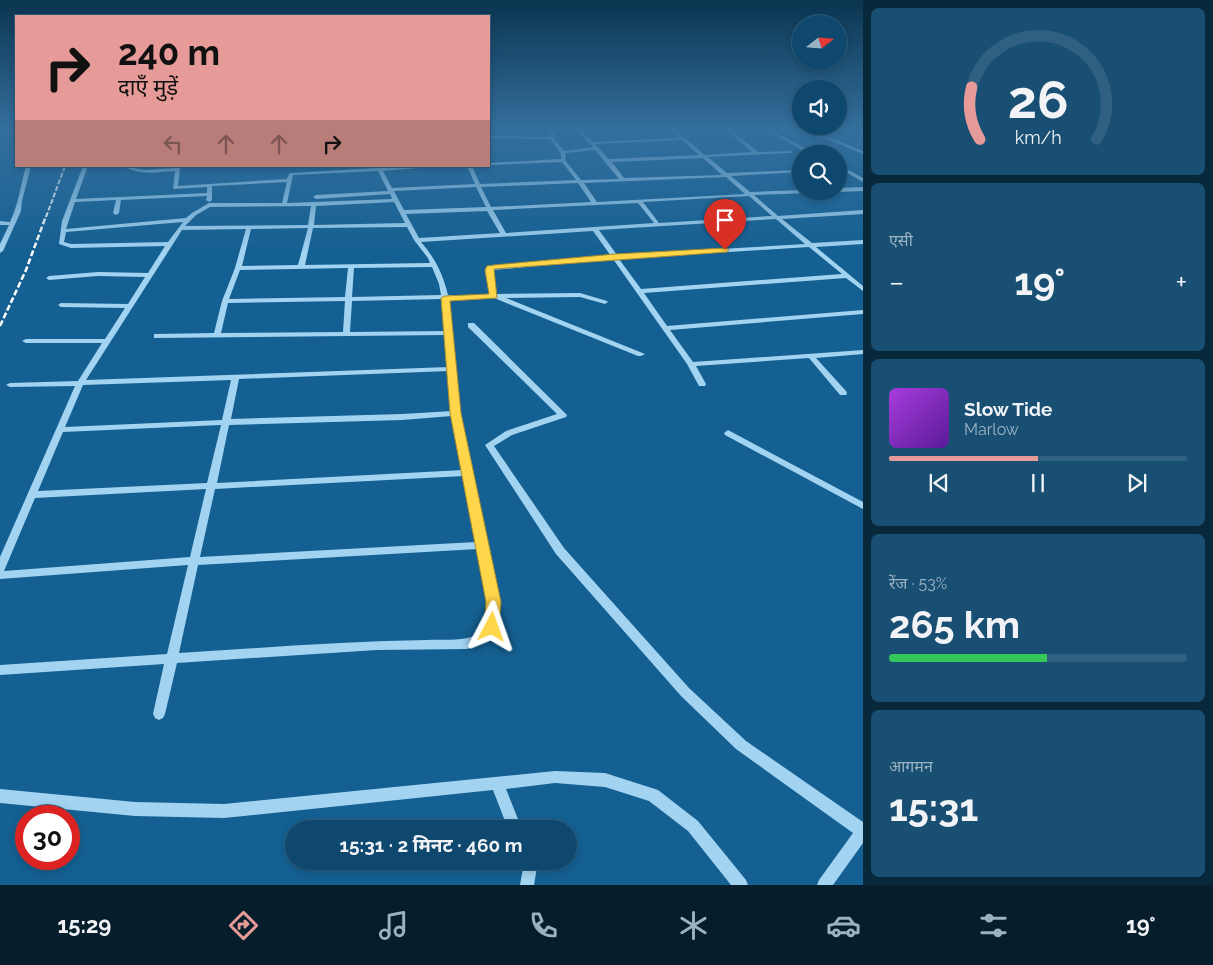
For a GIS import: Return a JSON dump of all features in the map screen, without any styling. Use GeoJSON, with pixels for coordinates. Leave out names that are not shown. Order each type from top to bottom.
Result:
{"type":"FeatureCollection","features":[{"type":"Feature","properties":{"kind":"street"},"geometry":{"type":"LineString","coordinates":[[0,251],[18,211],[18,201],[28,170]]}},
{"type":"Feature","properties":{"kind":"street"},"geometry":{"type":"LineString","coordinates":[[84,170],[72,201],[61,243],[64,245],[169,244]]}},
{"type":"Feature","properties":{"kind":"street"},"geometry":{"type":"LineString","coordinates":[[173,197],[178,170]]}},
{"type":"Feature","properties":{"kind":"street"},"geometry":{"type":"LineString","coordinates":[[284,204],[291,170]]}},
{"type":"Feature","properties":{"kind":"street"},"geometry":{"type":"LineString","coordinates":[[175,188],[356,170]]}},
{"type":"Feature","properties":{"kind":"street"},"geometry":{"type":"LineString","coordinates":[[0,670],[377,645],[467,644],[485,636],[492,627],[493,602],[456,413],[449,333],[442,284],[434,265],[417,240],[380,170]]}},
{"type":"Feature","properties":{"kind":"street"},"geometry":{"type":"LineString","coordinates":[[471,170],[489,209],[504,234]]}},
{"type":"Feature","properties":{"kind":"street"},"geometry":{"type":"LineString","coordinates":[[571,170],[595,203]]}},
{"type":"Feature","properties":{"kind":"street"},"geometry":{"type":"LineString","coordinates":[[615,170],[623,180]]}},
{"type":"Feature","properties":{"kind":"street"},"geometry":{"type":"LineString","coordinates":[[720,170],[863,290]]}},
{"type":"Feature","properties":{"kind":"street"},"geometry":{"type":"LineString","coordinates":[[0,569],[80,383],[180,228],[187,220],[209,205],[314,204],[479,186],[792,171]]}},
{"type":"Feature","properties":{"kind":"street"},"geometry":{"type":"LineString","coordinates":[[847,171],[863,180]]}},
{"type":"Feature","properties":{"kind":"street"},"geometry":{"type":"LineString","coordinates":[[209,205],[210,185]]}},
{"type":"Feature","properties":{"kind":"street"},"geometry":{"type":"LineString","coordinates":[[847,190],[863,189]]}},
{"type":"Feature","properties":{"kind":"street"},"geometry":{"type":"LineString","coordinates":[[402,212],[792,192]]}},
{"type":"Feature","properties":{"kind":"street"},"geometry":{"type":"LineString","coordinates":[[72,201],[209,194]]}},
{"type":"Feature","properties":{"kind":"street"},"geometry":{"type":"LineString","coordinates":[[316,196],[392,194]]}},
{"type":"Feature","properties":{"kind":"street"},"geometry":{"type":"LineString","coordinates":[[116,213],[119,198]]}},
{"type":"Feature","properties":{"kind":"street"},"geometry":{"type":"LineString","coordinates":[[639,200],[658,225]]}},
{"type":"Feature","properties":{"kind":"street"},"geometry":{"type":"LineString","coordinates":[[301,267],[311,226],[314,204]]}},
{"type":"Feature","properties":{"kind":"street"},"geometry":{"type":"LineString","coordinates":[[417,240],[863,212]]}},
{"type":"Feature","properties":{"kind":"street"},"geometry":{"type":"LineString","coordinates":[[63,231],[187,220]]}},
{"type":"Feature","properties":{"kind":"street"},"geometry":{"type":"LineString","coordinates":[[0,223],[13,224]]}},
{"type":"Feature","properties":{"kind":"street"},"geometry":{"type":"LineString","coordinates":[[180,228],[409,225]]}},
{"type":"Feature","properties":{"kind":"street"},"geometry":{"type":"LineString","coordinates":[[217,335],[225,301],[238,268],[249,227]]}},
{"type":"Feature","properties":{"kind":"street"},"geometry":{"type":"LineString","coordinates":[[595,229],[691,364],[702,384]]}},
{"type":"Feature","properties":{"kind":"street"},"geometry":{"type":"LineString","coordinates":[[494,296],[490,268],[615,257],[863,242]]}},
{"type":"Feature","properties":{"kind":"street"},"geometry":{"type":"LineString","coordinates":[[238,268],[434,265]]}},
{"type":"Feature","properties":{"kind":"street"},"geometry":{"type":"LineString","coordinates":[[346,334],[350,301],[351,267]]}},
{"type":"Feature","properties":{"kind":"street"},"geometry":{"type":"LineString","coordinates":[[49,278],[98,274],[149,275]]}},
{"type":"Feature","properties":{"kind":"street"},"geometry":{"type":"LineString","coordinates":[[640,291],[847,276]]}},
{"type":"Feature","properties":{"kind":"street"},"geometry":{"type":"LineString","coordinates":[[225,301],[350,301],[580,295],[604,302]]}},
{"type":"Feature","properties":{"kind":"street"},"geometry":{"type":"LineString","coordinates":[[494,296],[641,354]]}},
{"type":"Feature","properties":{"kind":"street"},"geometry":{"type":"LineString","coordinates":[[61,305],[129,306]]}},
{"type":"Feature","properties":{"kind":"street"},"geometry":{"type":"LineString","coordinates":[[666,328],[863,312]]}},
{"type":"Feature","properties":{"kind":"street"},"geometry":{"type":"LineString","coordinates":[[471,324],[563,415],[509,433],[488,445],[560,551],[684,692],[741,746],[863,831],[824,885]]}},
{"type":"Feature","properties":{"kind":"street"},"geometry":{"type":"LineString","coordinates":[[157,336],[449,333]]}},
{"type":"Feature","properties":{"kind":"street"},"geometry":{"type":"LineString","coordinates":[[26,341],[107,341]]}},
{"type":"Feature","properties":{"kind":"street"},"geometry":{"type":"LineString","coordinates":[[691,364],[863,352]]}},
{"type":"Feature","properties":{"kind":"street"},"geometry":{"type":"LineString","coordinates":[[811,356],[843,393]]}},
{"type":"Feature","properties":{"kind":"street"},"geometry":{"type":"LineString","coordinates":[[10,385],[452,368]]}},
{"type":"Feature","properties":{"kind":"street"},"geometry":{"type":"LineString","coordinates":[[158,714],[195,561],[236,377]]}},
{"type":"Feature","properties":{"kind":"street"},"geometry":{"type":"LineString","coordinates":[[60,430],[227,422],[402,417],[456,413]]}},
{"type":"Feature","properties":{"kind":"street"},"geometry":{"type":"LineString","coordinates":[[728,433],[863,506]]}},
{"type":"Feature","properties":{"kind":"street"},"geometry":{"type":"LineString","coordinates":[[32,495],[469,473]]}},
{"type":"Feature","properties":{"kind":"street"},"geometry":{"type":"LineString","coordinates":[[0,575],[195,561],[482,545]]}},
{"type":"Feature","properties":{"kind":"street"},"geometry":{"type":"LineString","coordinates":[[0,796],[135,809],[224,811],[555,777],[605,780],[653,795],[693,826],[741,885]]}},
{"type":"Feature","properties":{"kind":"street"},"geometry":{"type":"LineString","coordinates":[[497,783],[511,820]]}},
{"type":"Feature","properties":{"kind":"street"},"geometry":{"type":"LineString","coordinates":[[527,885],[530,870]]}},
{"type":"Feature","properties":{"kind":"railway"},"geometry":{"type":"LineString","coordinates":[[46,217],[63,170]]}},
{"type":"Feature","properties":{"kind":"railway"},"geometry":{"type":"LineString","coordinates":[[0,326],[26,270],[46,216]]}},
{"type":"Feature","properties":{"kind":"route"},"geometry":{"type":"LineString","coordinates":[[492,627],[493,602],[456,413],[448,311],[445,298],[494,296],[489,270],[494,267],[725,250]]}}]}
